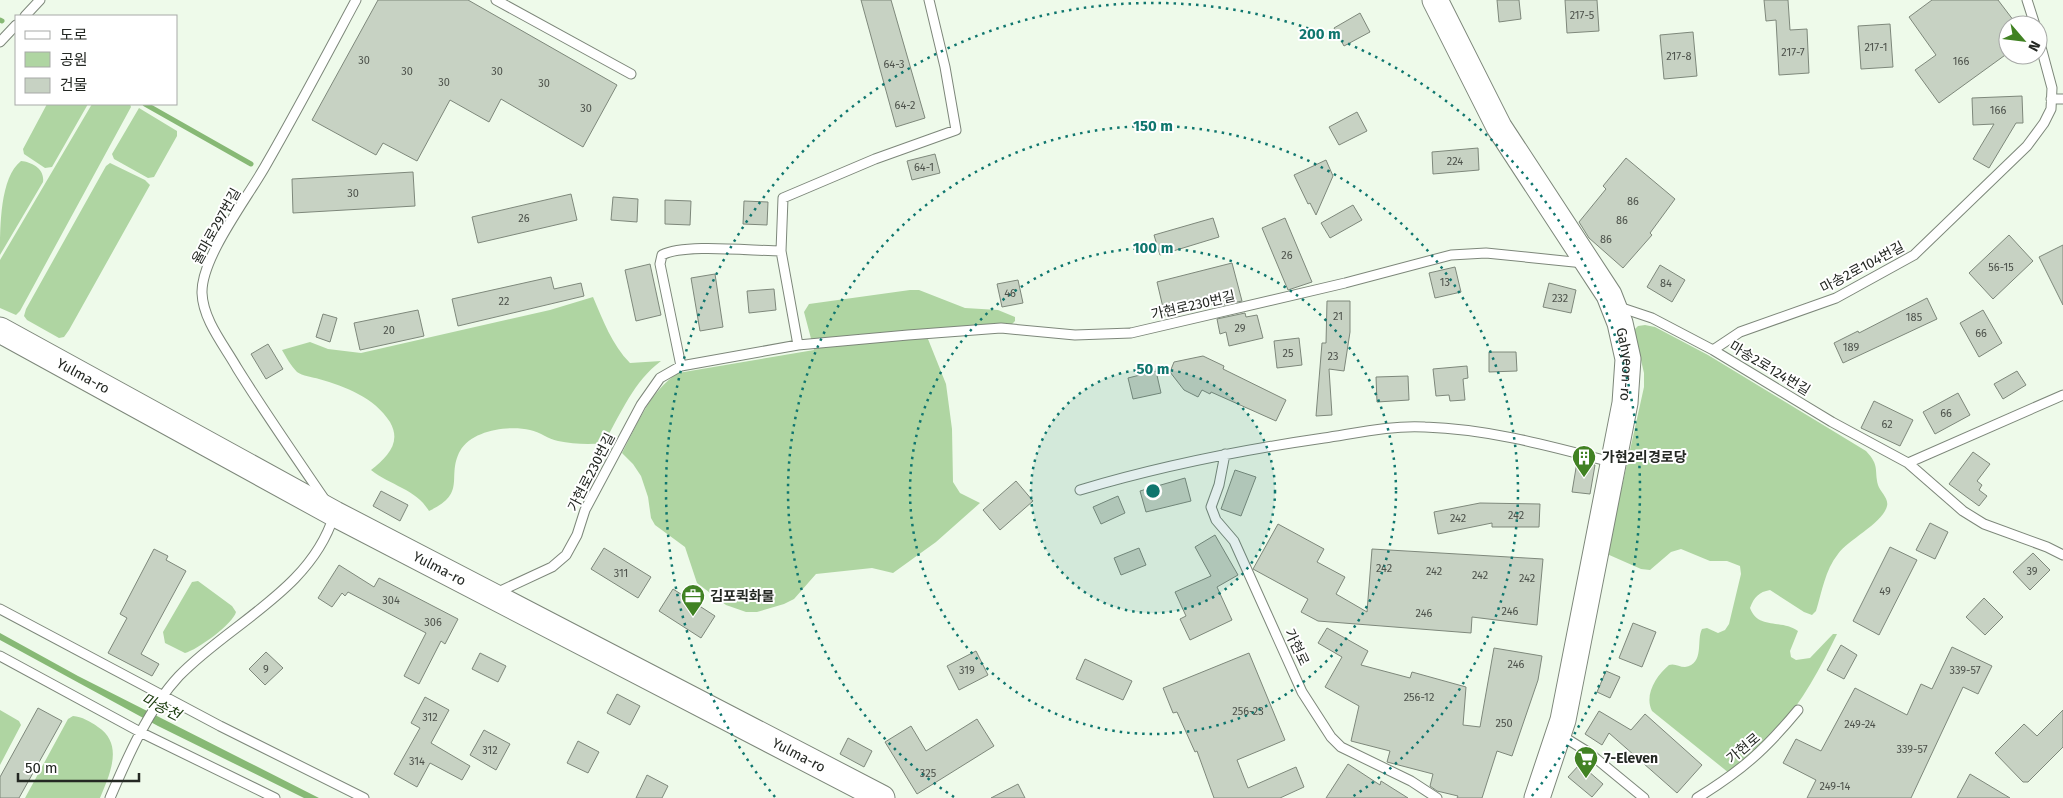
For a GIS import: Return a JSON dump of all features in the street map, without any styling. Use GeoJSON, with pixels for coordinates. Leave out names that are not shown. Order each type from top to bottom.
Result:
{"type":"FeatureCollection","features":[{"type":"Feature","properties":{"kind":"street","name":"Gahyeon-ro"},"geometry":{"type":"LineString","coordinates":[[1435,0],[1499,127],[1587,264],[1609,294],[1620,323],[1628,359],[1625,403],[1559,733],[1537,798]]}},
{"type":"Feature","properties":{"kind":"street","name":"Yulma-ro"},"geometry":{"type":"LineString","coordinates":[[0,330],[335,514],[882,798]]}},
{"type":"Feature","properties":{"kind":"lane"},"geometry":{"type":"LineString","coordinates":[[26,15],[40,0]]}},
{"type":"Feature","properties":{"kind":"lane","name":"율마로297번길"},"geometry":{"type":"LineString","coordinates":[[335,514],[258,401],[216,334],[206,312],[202,294],[204,276],[211,257],[266,164],[356,0]]}},
{"type":"Feature","properties":{"kind":"lane"},"geometry":{"type":"LineString","coordinates":[[496,0],[631,74]]}},
{"type":"Feature","properties":{"kind":"lane"},"geometry":{"type":"LineString","coordinates":[[798,344],[781,252],[782,198],[875,159],[956,130],[945,68],[929,0]]}},
{"type":"Feature","properties":{"kind":"lane"},"geometry":{"type":"LineString","coordinates":[[2027,0],[2032,15]]}},
{"type":"Feature","properties":{"kind":"lane"},"geometry":{"type":"LineString","coordinates":[[0,42],[15,26]]}},
{"type":"Feature","properties":{"kind":"lane","name":"마송2로104번길"},"geometry":{"type":"LineString","coordinates":[[1713,350],[1740,332],[1836,298],[1914,255],[2027,146],[2044,123],[2051,109],[2052,99],[2052,88],[2046,65]]}},
{"type":"Feature","properties":{"kind":"lane"},"geometry":{"type":"LineString","coordinates":[[2052,99],[2063,99]]}},
{"type":"Feature","properties":{"kind":"lane"},"geometry":{"type":"LineString","coordinates":[[681,366],[660,264],[662,255],[669,251],[696,249],[781,252]]}},
{"type":"Feature","properties":{"kind":"lane","name":"가현로230번길"},"geometry":{"type":"LineString","coordinates":[[491,596],[552,567],[566,555],[576,535],[584,510],[641,405],[660,378],[681,366],[798,344],[1001,328],[1075,335],[1131,333],[1345,284],[1451,254],[1486,253],[1587,264]]}},
{"type":"Feature","properties":{"kind":"lane","name":"마송2로124번길"},"geometry":{"type":"LineString","coordinates":[[1613,305],[1652,318],[1713,350],[1848,431],[1908,464],[1962,511],[1984,524],[2047,546],[2063,555]]}},
{"type":"Feature","properties":{"kind":"lane"},"geometry":{"type":"LineString","coordinates":[[1908,464],[2063,395]]}},
{"type":"Feature","properties":{"kind":"lane"},"geometry":{"type":"LineString","coordinates":[[1080,490],[1148,470],[1225,454],[1398,427],[1426,427],[1524,439],[1614,462]]}},
{"type":"Feature","properties":{"kind":"lane","name":"가현로"},"geometry":{"type":"LineString","coordinates":[[1225,454],[1220,485],[1211,507],[1216,520],[1234,541],[1302,692],[1331,737],[1341,747],[1411,781],[1437,798]]}},
{"type":"Feature","properties":{"kind":"lane"},"geometry":{"type":"LineString","coordinates":[[110,798],[126,760],[161,696],[195,661],[252,616],[310,563],[328,535],[335,514]]}},
{"type":"Feature","properties":{"kind":"lane"},"geometry":{"type":"LineString","coordinates":[[0,609],[161,696],[364,798]]}},
{"type":"Feature","properties":{"kind":"lane"},"geometry":{"type":"LineString","coordinates":[[0,656],[142,733],[275,798]]}},
{"type":"Feature","properties":{"kind":"lane","name":"가현로"},"geometry":{"type":"LineString","coordinates":[[1697,798],[1750,762],[1769,745],[1798,710]]}},
{"type":"Feature","properties":{"kind":"lane"},"geometry":{"type":"LineString","coordinates":[[1559,733],[1588,752],[1644,798]]}},
{"type":"Feature","properties":{"kind":"green space"},"geometry":{"type":"Polygon","coordinates":[[[46,105],[87,105],[52,167],[45,168],[24,154],[23,149],[46,105]]]}},
{"type":"Feature","properties":{"kind":"green space"},"geometry":{"type":"Polygon","coordinates":[[[91,105],[130,105],[131,107],[20,311],[16,315],[0,308],[0,260],[91,105]]]}},
{"type":"Feature","properties":{"kind":"green space"},"geometry":{"type":"Polygon","coordinates":[[[139,108],[177,131],[177,136],[154,177],[148,178],[114,159],[112,154],[139,108]]]}},
{"type":"Feature","properties":{"kind":"green space"},"geometry":{"type":"Polygon","coordinates":[[[21,161],[37,167],[42,173],[43,182],[0,255],[1,217],[5,190],[14,168],[21,161]]]}},
{"type":"Feature","properties":{"kind":"green space"},"geometry":{"type":"Polygon","coordinates":[[[110,163],[145,180],[150,185],[69,330],[64,337],[59,338],[27,320],[24,316],[26,309],[106,166],[110,163]]]}},
{"type":"Feature","properties":{"kind":"green space"},"geometry":{"type":"Polygon","coordinates":[[[919,290],[965,308],[998,310],[1015,317],[1015,321],[1012,324],[924,329],[946,384],[952,429],[953,482],[960,493],[980,503],[936,542],[893,573],[872,568],[816,574],[794,599],[784,604],[757,612],[746,612],[726,605],[697,583],[685,547],[655,525],[651,518],[648,497],[641,476],[622,453],[645,409],[668,380],[678,373],[814,350],[804,312],[809,304],[919,290]]]}},
{"type":"Feature","properties":{"kind":"green space"},"geometry":{"type":"Polygon","coordinates":[[[593,297],[613,340],[630,363],[661,361],[651,369],[636,388],[622,409],[604,443],[564,442],[554,440],[534,431],[512,428],[482,434],[473,438],[460,451],[456,460],[452,491],[448,498],[429,511],[418,498],[371,470],[387,455],[393,443],[393,430],[383,413],[359,394],[297,372],[282,350],[310,342],[328,349],[361,353],[550,310],[593,297]]]}},
{"type":"Feature","properties":{"kind":"green space"},"geometry":{"type":"Polygon","coordinates":[[[1638,326],[1655,327],[1708,355],[1866,451],[1875,464],[1878,485],[1887,503],[1879,519],[1838,554],[1827,574],[1816,611],[1812,615],[1804,612],[1770,590],[1763,592],[1753,601],[1750,608],[1759,619],[1764,622],[1792,627],[1798,631],[1790,651],[1791,657],[1796,660],[1810,658],[1833,634],[1837,634],[1814,678],[1787,719],[1761,747],[1729,773],[1652,711],[1649,699],[1656,680],[1669,665],[1685,667],[1695,661],[1698,657],[1702,629],[1707,628],[1718,633],[1725,630],[1729,624],[1741,574],[1740,566],[1727,561],[1710,561],[1681,549],[1671,552],[1650,570],[1641,569],[1607,554],[1644,387],[1644,373],[1634,330],[1638,326]]]}},
{"type":"Feature","properties":{"kind":"green space"},"geometry":{"type":"Polygon","coordinates":[[[198,581],[232,606],[236,612],[228,623],[214,636],[185,653],[165,643],[163,632],[192,582],[198,581]]]}},
{"type":"Feature","properties":{"kind":"green space"},"geometry":{"type":"Polygon","coordinates":[[[0,710],[19,721],[21,725],[0,765],[0,710]]]}},
{"type":"Feature","properties":{"kind":"green space"},"geometry":{"type":"Polygon","coordinates":[[[73,716],[83,718],[95,725],[106,734],[111,742],[113,751],[111,769],[100,798],[25,798],[68,719],[73,716]]]}},
{"type":"Feature","properties":{"kind":"shaded area"},"geometry":{"type":"Polygon","coordinates":[[[0,633],[78,676],[319,798],[304,798],[158,726],[0,640],[0,633]]]}},
{"type":"Feature","properties":{"kind":"building"},"geometry":{"type":"Polygon","coordinates":[[[378,0],[468,0],[617,85],[583,147],[501,99],[489,122],[450,100],[417,161],[383,143],[376,155],[312,120],[378,0]]]}},
{"type":"Feature","properties":{"kind":"building"},"geometry":{"type":"Polygon","coordinates":[[[861,0],[891,0],[925,118],[896,127],[861,0]]]}},
{"type":"Feature","properties":{"kind":"building"},"geometry":{"type":"Polygon","coordinates":[[[1497,0],[1519,0],[1521,19],[1499,22],[1497,0]]]}},
{"type":"Feature","properties":{"kind":"building"},"geometry":{"type":"Polygon","coordinates":[[[1565,0],[1597,0],[1599,31],[1567,33],[1565,0]]]}},
{"type":"Feature","properties":{"kind":"building"},"geometry":{"type":"Polygon","coordinates":[[[1764,0],[1788,0],[1790,30],[1807,29],[1809,73],[1779,75],[1776,20],[1766,21],[1764,0]]]}},
{"type":"Feature","properties":{"kind":"building"},"geometry":{"type":"Polygon","coordinates":[[[1932,0],[1998,0],[2009,15],[1998,15],[1998,60],[1939,103],[1915,70],[1936,55],[1909,17],[1932,0]]]}},
{"type":"Feature","properties":{"kind":"building"},"geometry":{"type":"Polygon","coordinates":[[[1360,13],[1370,32],[1344,46],[1334,28],[1360,13]]]}},
{"type":"Feature","properties":{"kind":"building"},"geometry":{"type":"Polygon","coordinates":[[[1890,24],[1893,67],[1861,69],[1858,26],[1890,24]]]}},
{"type":"Feature","properties":{"kind":"building"},"geometry":{"type":"Polygon","coordinates":[[[1693,32],[1697,76],[1664,79],[1660,35],[1693,32]]]}},
{"type":"Feature","properties":{"kind":"building"},"geometry":{"type":"Polygon","coordinates":[[[2022,96],[2023,123],[2016,123],[1989,168],[1973,159],[1994,124],[1973,125],[1972,98],[2022,96]]]}},
{"type":"Feature","properties":{"kind":"building"},"geometry":{"type":"Polygon","coordinates":[[[1357,112],[1367,131],[1339,145],[1329,127],[1357,112]]]}},
{"type":"Feature","properties":{"kind":"building"},"geometry":{"type":"Polygon","coordinates":[[[1478,148],[1479,170],[1433,174],[1432,152],[1478,148]]]}},
{"type":"Feature","properties":{"kind":"building"},"geometry":{"type":"Polygon","coordinates":[[[935,154],[940,173],[912,180],[907,161],[935,154]]]}},
{"type":"Feature","properties":{"kind":"building"},"geometry":{"type":"Polygon","coordinates":[[[1626,158],[1675,199],[1650,233],[1652,235],[1623,268],[1589,238],[1579,222],[1606,189],[1603,186],[1626,158]]]}},
{"type":"Feature","properties":{"kind":"building"},"geometry":{"type":"Polygon","coordinates":[[[1326,160],[1333,176],[1316,215],[1310,203],[1308,204],[1294,175],[1326,160]]]}},
{"type":"Feature","properties":{"kind":"building"},"geometry":{"type":"Polygon","coordinates":[[[413,172],[415,206],[293,213],[292,179],[413,172]]]}},
{"type":"Feature","properties":{"kind":"building"},"geometry":{"type":"Polygon","coordinates":[[[571,194],[577,220],[478,243],[472,217],[571,194]]]}},
{"type":"Feature","properties":{"kind":"building"},"geometry":{"type":"Polygon","coordinates":[[[613,197],[638,199],[637,222],[611,220],[613,197]]]}},
{"type":"Feature","properties":{"kind":"building"},"geometry":{"type":"Polygon","coordinates":[[[665,200],[691,201],[690,225],[665,224],[665,200]]]}},
{"type":"Feature","properties":{"kind":"building"},"geometry":{"type":"Polygon","coordinates":[[[744,201],[768,202],[767,225],[743,224],[744,201]]]}},
{"type":"Feature","properties":{"kind":"building"},"geometry":{"type":"Polygon","coordinates":[[[1353,205],[1362,220],[1330,238],[1321,223],[1353,205]]]}},
{"type":"Feature","properties":{"kind":"building"},"geometry":{"type":"Polygon","coordinates":[[[1213,218],[1219,237],[1160,255],[1154,235],[1213,218]]]}},
{"type":"Feature","properties":{"kind":"building"},"geometry":{"type":"Polygon","coordinates":[[[1285,218],[1312,282],[1288,290],[1262,228],[1285,218]]]}},
{"type":"Feature","properties":{"kind":"building"},"geometry":{"type":"Polygon","coordinates":[[[2009,235],[2033,261],[1993,299],[1969,273],[2009,235]]]}},
{"type":"Feature","properties":{"kind":"building"},"geometry":{"type":"Polygon","coordinates":[[[2063,245],[2063,305],[2039,257],[2063,245]]]}},
{"type":"Feature","properties":{"kind":"building"},"geometry":{"type":"Polygon","coordinates":[[[1232,263],[1242,301],[1214,307],[1214,304],[1165,316],[1157,282],[1232,263]]]}},
{"type":"Feature","properties":{"kind":"building"},"geometry":{"type":"Polygon","coordinates":[[[650,264],[661,315],[636,321],[625,270],[650,264]]]}},
{"type":"Feature","properties":{"kind":"building"},"geometry":{"type":"Polygon","coordinates":[[[1660,265],[1685,280],[1672,302],[1647,287],[1660,265]]]}},
{"type":"Feature","properties":{"kind":"building"},"geometry":{"type":"Polygon","coordinates":[[[1455,267],[1461,292],[1435,298],[1429,273],[1455,267]]]}},
{"type":"Feature","properties":{"kind":"building"},"geometry":{"type":"Polygon","coordinates":[[[715,274],[723,327],[700,331],[691,278],[715,274]]]}},
{"type":"Feature","properties":{"kind":"building"},"geometry":{"type":"Polygon","coordinates":[[[551,277],[554,289],[581,283],[584,296],[458,326],[452,299],[551,277]]]}},
{"type":"Feature","properties":{"kind":"building"},"geometry":{"type":"Polygon","coordinates":[[[1018,280],[1023,303],[1002,307],[997,284],[1018,280]]]}},
{"type":"Feature","properties":{"kind":"building"},"geometry":{"type":"Polygon","coordinates":[[[1549,283],[1576,290],[1571,313],[1543,307],[1549,283]]]}},
{"type":"Feature","properties":{"kind":"building"},"geometry":{"type":"Polygon","coordinates":[[[774,289],[776,310],[749,313],[747,291],[774,289]]]}},
{"type":"Feature","properties":{"kind":"building"},"geometry":{"type":"Polygon","coordinates":[[[1927,298],[1937,319],[1843,363],[1834,343],[1858,331],[1859,333],[1927,298]]]}},
{"type":"Feature","properties":{"kind":"building"},"geometry":{"type":"Polygon","coordinates":[[[1327,301],[1350,301],[1350,332],[1344,371],[1329,369],[1332,415],[1316,416],[1322,343],[1326,343],[1327,301]]]}},
{"type":"Feature","properties":{"kind":"building"},"geometry":{"type":"Polygon","coordinates":[[[418,310],[424,336],[360,350],[354,323],[418,310]]]}},
{"type":"Feature","properties":{"kind":"building"},"geometry":{"type":"Polygon","coordinates":[[[1983,310],[2002,343],[1979,357],[1960,323],[1983,310]]]}},
{"type":"Feature","properties":{"kind":"building"},"geometry":{"type":"Polygon","coordinates":[[[1245,313],[1246,317],[1257,315],[1263,338],[1229,346],[1226,332],[1220,334],[1217,319],[1245,313]]]}},
{"type":"Feature","properties":{"kind":"building"},"geometry":{"type":"Polygon","coordinates":[[[323,314],[337,318],[330,342],[316,337],[323,314]]]}},
{"type":"Feature","properties":{"kind":"building"},"geometry":{"type":"Polygon","coordinates":[[[1299,338],[1302,365],[1277,368],[1274,341],[1299,338]]]}},
{"type":"Feature","properties":{"kind":"building"},"geometry":{"type":"Polygon","coordinates":[[[268,344],[283,369],[266,379],[251,354],[268,344]]]}},
{"type":"Feature","properties":{"kind":"building"},"geometry":{"type":"Polygon","coordinates":[[[1489,352],[1516,352],[1517,371],[1489,372],[1489,352]]]}},
{"type":"Feature","properties":{"kind":"building"},"geometry":{"type":"Polygon","coordinates":[[[1203,356],[1224,366],[1223,369],[1286,400],[1276,421],[1211,392],[1210,394],[1202,390],[1198,397],[1184,390],[1170,372],[1174,362],[1203,356]]]}},
{"type":"Feature","properties":{"kind":"building"},"geometry":{"type":"Polygon","coordinates":[[[1467,366],[1468,378],[1463,379],[1465,400],[1450,401],[1449,395],[1436,396],[1433,369],[1467,366]]]}},
{"type":"Feature","properties":{"kind":"building"},"geometry":{"type":"Polygon","coordinates":[[[1156,371],[1161,393],[1133,399],[1128,378],[1156,371]]]}},
{"type":"Feature","properties":{"kind":"building"},"geometry":{"type":"Polygon","coordinates":[[[2017,371],[2026,385],[2003,399],[1994,384],[2017,371]]]}},
{"type":"Feature","properties":{"kind":"building"},"geometry":{"type":"Polygon","coordinates":[[[1408,376],[1409,400],[1377,402],[1376,377],[1408,376]]]}},
{"type":"Feature","properties":{"kind":"building"},"geometry":{"type":"Polygon","coordinates":[[[1958,393],[1970,415],[1935,434],[1923,412],[1958,393]]]}},
{"type":"Feature","properties":{"kind":"building"},"geometry":{"type":"Polygon","coordinates":[[[1874,401],[1913,420],[1900,446],[1861,428],[1874,401]]]}},
{"type":"Feature","properties":{"kind":"building"},"geometry":{"type":"Polygon","coordinates":[[[1973,452],[1990,464],[1977,481],[1982,485],[1979,490],[1987,496],[1979,506],[1949,484],[1973,452]]]}},
{"type":"Feature","properties":{"kind":"building","name":"가현2리경로당"},"geometry":{"type":"Polygon","coordinates":[[[1577,462],[1595,465],[1590,494],[1572,492],[1577,462]]]}},
{"type":"Feature","properties":{"kind":"building"},"geometry":{"type":"Polygon","coordinates":[[[1235,470],[1256,477],[1241,516],[1221,509],[1235,470]]]}},
{"type":"Feature","properties":{"kind":"building"},"geometry":{"type":"Polygon","coordinates":[[[1185,478],[1191,501],[1146,512],[1140,491],[1185,478]]]}},
{"type":"Feature","properties":{"kind":"building"},"geometry":{"type":"Polygon","coordinates":[[[1016,481],[1033,501],[1000,530],[983,510],[1016,481]]]}},
{"type":"Feature","properties":{"kind":"building"},"geometry":{"type":"Polygon","coordinates":[[[381,491],[408,505],[400,521],[373,506],[381,491]]]}},
{"type":"Feature","properties":{"kind":"building"},"geometry":{"type":"Polygon","coordinates":[[[1118,496],[1125,513],[1101,524],[1093,507],[1118,496]]]}},
{"type":"Feature","properties":{"kind":"building"},"geometry":{"type":"Polygon","coordinates":[[[1480,503],[1540,504],[1539,527],[1492,527],[1492,523],[1438,534],[1434,512],[1480,503]]]}},
{"type":"Feature","properties":{"kind":"building"},"geometry":{"type":"Polygon","coordinates":[[[1930,523],[1948,532],[1935,559],[1916,550],[1930,523]]]}},
{"type":"Feature","properties":{"kind":"building"},"geometry":{"type":"Polygon","coordinates":[[[1278,524],[1324,549],[1317,562],[1345,577],[1336,594],[1367,612],[1372,549],[1543,559],[1537,625],[1472,617],[1471,633],[1318,621],[1301,612],[1308,599],[1253,569],[1278,524]]]}},
{"type":"Feature","properties":{"kind":"building"},"geometry":{"type":"Polygon","coordinates":[[[1215,535],[1238,575],[1217,587],[1232,620],[1190,640],[1180,619],[1186,616],[1175,592],[1211,576],[1195,547],[1215,535]]]}},
{"type":"Feature","properties":{"kind":"building"},"geometry":{"type":"Polygon","coordinates":[[[1890,547],[1917,560],[1879,635],[1853,621],[1890,547]]]}},
{"type":"Feature","properties":{"kind":"building"},"geometry":{"type":"Polygon","coordinates":[[[604,548],[651,577],[638,598],[591,569],[604,548]]]}},
{"type":"Feature","properties":{"kind":"building"},"geometry":{"type":"Polygon","coordinates":[[[1139,548],[1146,565],[1121,575],[1114,558],[1139,548]]]}},
{"type":"Feature","properties":{"kind":"building"},"geometry":{"type":"Polygon","coordinates":[[[154,549],[168,556],[166,560],[186,571],[141,654],[159,664],[152,676],[108,653],[127,618],[120,614],[154,549]]]}},
{"type":"Feature","properties":{"kind":"building"},"geometry":{"type":"Polygon","coordinates":[[[2033,553],[2050,570],[2030,590],[2013,572],[2033,553]]]}},
{"type":"Feature","properties":{"kind":"building"},"geometry":{"type":"Polygon","coordinates":[[[339,565],[374,587],[379,578],[458,619],[445,644],[441,641],[419,684],[404,676],[426,633],[348,592],[345,596],[342,593],[332,607],[318,598],[339,565]]]}},
{"type":"Feature","properties":{"kind":"building"},"geometry":{"type":"Polygon","coordinates":[[[673,589],[715,616],[701,638],[659,611],[673,589]]]}},
{"type":"Feature","properties":{"kind":"building"},"geometry":{"type":"Polygon","coordinates":[[[1984,598],[2003,617],[1985,635],[1966,617],[1984,598]]]}},
{"type":"Feature","properties":{"kind":"building"},"geometry":{"type":"Polygon","coordinates":[[[1633,623],[1656,632],[1642,667],[1619,658],[1633,623]]]}},
{"type":"Feature","properties":{"kind":"building"},"geometry":{"type":"Polygon","coordinates":[[[1327,628],[1368,651],[1361,665],[1410,678],[1412,672],[1466,687],[1463,725],[1480,727],[1494,648],[1542,656],[1538,680],[1512,756],[1497,751],[1482,798],[1457,798],[1458,796],[1437,791],[1430,786],[1433,774],[1387,762],[1390,751],[1351,741],[1359,706],[1325,687],[1342,657],[1318,643],[1327,628]]]}},
{"type":"Feature","properties":{"kind":"building"},"geometry":{"type":"Polygon","coordinates":[[[1841,645],[1857,655],[1844,679],[1827,670],[1841,645]]]}},
{"type":"Feature","properties":{"kind":"building"},"geometry":{"type":"Polygon","coordinates":[[[1952,647],[1992,666],[1978,694],[1963,687],[1911,798],[1807,798],[1816,780],[1783,763],[1796,739],[1821,751],[1855,688],[1907,715],[1921,684],[1932,689],[1952,647]]]}},
{"type":"Feature","properties":{"kind":"building"},"geometry":{"type":"Polygon","coordinates":[[[976,651],[988,675],[959,690],[947,666],[976,651]]]}},
{"type":"Feature","properties":{"kind":"building"},"geometry":{"type":"Polygon","coordinates":[[[266,652],[283,668],[265,685],[249,669],[266,652]]]}},
{"type":"Feature","properties":{"kind":"building"},"geometry":{"type":"Polygon","coordinates":[[[480,653],[506,666],[498,682],[472,669],[480,653]]]}},
{"type":"Feature","properties":{"kind":"building"},"geometry":{"type":"Polygon","coordinates":[[[1249,653],[1285,740],[1237,760],[1248,788],[1296,767],[1304,787],[1280,798],[1214,798],[1197,751],[1195,752],[1177,712],[1173,713],[1163,688],[1249,653]]]}},
{"type":"Feature","properties":{"kind":"building"},"geometry":{"type":"Polygon","coordinates":[[[1085,659],[1132,681],[1123,700],[1076,679],[1085,659]]]}},
{"type":"Feature","properties":{"kind":"building"},"geometry":{"type":"Polygon","coordinates":[[[1606,671],[1620,677],[1610,698],[1597,692],[1606,671]]]}},
{"type":"Feature","properties":{"kind":"building"},"geometry":{"type":"Polygon","coordinates":[[[617,694],[640,706],[630,725],[607,713],[617,694]]]}},
{"type":"Feature","properties":{"kind":"building"},"geometry":{"type":"Polygon","coordinates":[[[425,697],[449,710],[431,743],[470,766],[462,780],[430,763],[417,787],[394,774],[420,728],[411,723],[425,697]]]}},
{"type":"Feature","properties":{"kind":"building"},"geometry":{"type":"Polygon","coordinates":[[[38,708],[62,721],[19,798],[0,798],[0,777],[38,708]]]}},
{"type":"Feature","properties":{"kind":"building"},"geometry":{"type":"Polygon","coordinates":[[[2063,710],[2063,747],[2028,782],[2023,782],[1995,753],[2024,724],[2037,736],[2063,710]]]}},
{"type":"Feature","properties":{"kind":"building"},"geometry":{"type":"Polygon","coordinates":[[[1599,711],[1631,730],[1645,714],[1702,765],[1677,793],[1609,733],[1602,745],[1585,734],[1599,711]]]}},
{"type":"Feature","properties":{"kind":"building"},"geometry":{"type":"Polygon","coordinates":[[[977,719],[994,746],[917,794],[885,742],[911,726],[926,751],[977,719]]]}},
{"type":"Feature","properties":{"kind":"building"},"geometry":{"type":"Polygon","coordinates":[[[484,730],[510,744],[496,770],[470,755],[484,730]]]}},
{"type":"Feature","properties":{"kind":"building"},"geometry":{"type":"Polygon","coordinates":[[[848,738],[872,751],[864,767],[840,754],[848,738]]]}},
{"type":"Feature","properties":{"kind":"building"},"geometry":{"type":"Polygon","coordinates":[[[578,741],[599,752],[588,773],[567,763],[578,741]]]}},
{"type":"Feature","properties":{"kind":"building"},"geometry":{"type":"Polygon","coordinates":[[[1348,764],[1380,785],[1381,781],[1408,798],[1326,798],[1348,764]]]}},
{"type":"Feature","properties":{"kind":"building"},"geometry":{"type":"Polygon","coordinates":[[[1580,764],[1603,784],[1592,797],[1568,777],[1580,764]]]}},
{"type":"Feature","properties":{"kind":"building"},"geometry":{"type":"Polygon","coordinates":[[[1970,774],[2010,798],[1957,798],[1970,774]]]}},
{"type":"Feature","properties":{"kind":"building"},"geometry":{"type":"Polygon","coordinates":[[[647,775],[668,786],[662,798],[636,798],[647,775]]]}},
{"type":"Feature","properties":{"kind":"building"},"geometry":{"type":"Polygon","coordinates":[[[1018,784],[1025,798],[991,798],[1018,784]]]}},
{"type":"Feature","properties":{"kind":"waterway"},"geometry":{"type":"LineString","coordinates":[[147,105],[251,164]]}},
{"type":"Feature","properties":{"kind":"place","name":"가현2리경로당"},"geometry":{"type":"Point","coordinates":[1584,478]}},
{"type":"Feature","properties":{"kind":"place","name":"김포퀵화물"},"geometry":{"type":"Point","coordinates":[693,617]}},
{"type":"Feature","properties":{"kind":"place","name":"7-Eleven"},"geometry":{"type":"Point","coordinates":[1586,779]}},
{"type":"Feature","properties":{"kind":"water label","name":"마송천"},"geometry":{"type":"Point","coordinates":[161,707]}}]}
